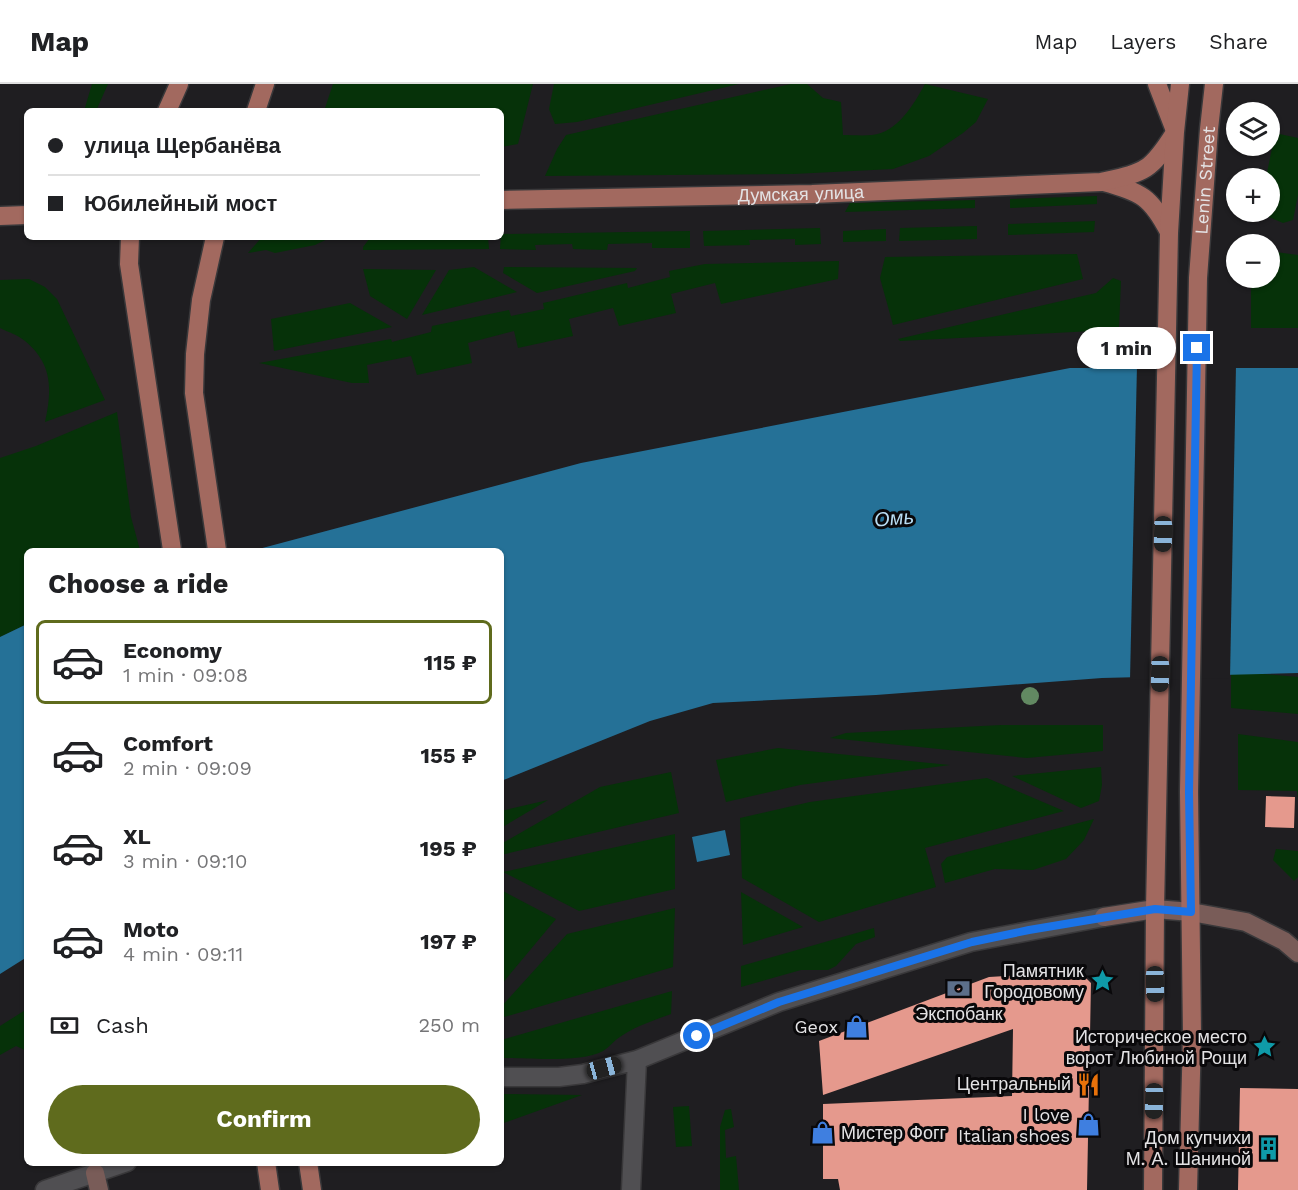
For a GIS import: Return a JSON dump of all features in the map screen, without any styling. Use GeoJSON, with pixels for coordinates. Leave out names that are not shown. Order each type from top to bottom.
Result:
{"type":"FeatureCollection","features":[{"type":"Feature","properties":{"kind":"main road"},"geometry":{"type":"LineString","coordinates":[[168,108],[179,84]]}},
{"type":"Feature","properties":{"kind":"main road"},"geometry":{"type":"LineString","coordinates":[[257,108],[265,84]]}},
{"type":"Feature","properties":{"kind":"main road"},"geometry":{"type":"LineString","coordinates":[[1101,182],[1142,171],[1152,165],[1175,132],[1157,84]]}},
{"type":"Feature","properties":{"kind":"main road","name":"Lenin Street"},"geometry":{"type":"LineString","coordinates":[[1155,909],[1169,233],[1180,84]]}},
{"type":"Feature","properties":{"kind":"main road","name":"Lenin Street"},"geometry":{"type":"LineString","coordinates":[[1191,912],[1189,792],[1198,278],[1214,84]]}},
{"type":"Feature","properties":{"kind":"main road"},"geometry":{"type":"LineString","coordinates":[[1101,182],[1125,188],[1147,200],[1157,210],[1169,233]]}},
{"type":"Feature","properties":{"kind":"main road","name":"Думская улица"},"geometry":{"type":"LineString","coordinates":[[504,200],[812,194],[1101,182]]}},
{"type":"Feature","properties":{"kind":"main road"},"geometry":{"type":"LineString","coordinates":[[0,216],[24,215]]}},
{"type":"Feature","properties":{"kind":"main road"},"geometry":{"type":"LineString","coordinates":[[130,240],[129,264],[172,548]]}},
{"type":"Feature","properties":{"kind":"main road"},"geometry":{"type":"LineString","coordinates":[[214,240],[201,300],[195,354],[194,393],[217,548]]}},
{"type":"Feature","properties":{"kind":"main road"},"geometry":{"type":"LineString","coordinates":[[1153,1190],[1155,909]]}},
{"type":"Feature","properties":{"kind":"main road"},"geometry":{"type":"LineString","coordinates":[[1188,1190],[1192,1035],[1191,912]]}},
{"type":"Feature","properties":{"kind":"main road"},"geometry":{"type":"LineString","coordinates":[[267,1166],[270,1190]]}},
{"type":"Feature","properties":{"kind":"main road"},"geometry":{"type":"LineString","coordinates":[[309,1166],[312,1190]]}},
{"type":"Feature","properties":{"kind":"street"},"geometry":{"type":"LineString","coordinates":[[504,1077],[559,1077],[583,1074],[637,1060],[779,1002],[972,942],[1155,909],[1191,912],[1246,922],[1284,941],[1298,953]]}},
{"type":"Feature","properties":{"kind":"street"},"geometry":{"type":"LineString","coordinates":[[631,1190],[637,1060]]}},
{"type":"Feature","properties":{"kind":"street"},"geometry":{"type":"LineString","coordinates":[[45,1190],[97,1181],[121,1166]]}},
{"type":"Feature","properties":{"kind":"green space"},"geometry":{"type":"Polygon","coordinates":[[[92,84],[108,84],[97,108],[85,108],[92,84]]]}},
{"type":"Feature","properties":{"kind":"green space"},"geometry":{"type":"Polygon","coordinates":[[[333,84],[533,84],[518,144],[504,146],[504,108],[325,108],[333,84]]]}},
{"type":"Feature","properties":{"kind":"green space"},"geometry":{"type":"Polygon","coordinates":[[[554,84],[739,84],[577,122],[555,124],[549,109],[554,84]]]}},
{"type":"Feature","properties":{"kind":"green space"},"geometry":{"type":"Polygon","coordinates":[[[791,84],[807,84],[823,98],[841,102],[843,135],[872,135],[889,129],[904,116],[925,84],[988,99],[976,122],[963,133],[929,156],[893,169],[793,174],[545,176],[566,135],[791,84]]]}},
{"type":"Feature","properties":{"kind":"green space"},"geometry":{"type":"Polygon","coordinates":[[[1280,134],[1298,138],[1298,195],[1293,220],[1280,222],[1280,168],[1268,168],[1270,156],[1280,156],[1280,134]]]}},
{"type":"Feature","properties":{"kind":"green space"},"geometry":{"type":"Polygon","coordinates":[[[1097,196],[1097,204],[1010,208],[1010,199],[1097,196]]]}},
{"type":"Feature","properties":{"kind":"green space"},"geometry":{"type":"Polygon","coordinates":[[[975,200],[975,208],[845,212],[850,203],[975,200]]]}},
{"type":"Feature","properties":{"kind":"green space"},"geometry":{"type":"Polygon","coordinates":[[[1095,221],[1094,232],[1008,235],[1008,224],[1095,221]]]}},
{"type":"Feature","properties":{"kind":"green space"},"geometry":{"type":"Polygon","coordinates":[[[977,226],[977,239],[899,241],[900,228],[977,226]]]}},
{"type":"Feature","properties":{"kind":"green space"},"geometry":{"type":"Polygon","coordinates":[[[820,228],[821,244],[795,245],[795,239],[749,240],[750,245],[704,246],[703,231],[820,228]]]}},
{"type":"Feature","properties":{"kind":"green space"},"geometry":{"type":"Polygon","coordinates":[[[886,229],[886,241],[843,242],[843,231],[886,229]]]}},
{"type":"Feature","properties":{"kind":"green space"},"geometry":{"type":"Polygon","coordinates":[[[690,231],[690,248],[652,248],[652,243],[608,244],[607,250],[573,249],[572,244],[535,245],[536,250],[500,249],[504,234],[690,231]]]}},
{"type":"Feature","properties":{"kind":"green space"},"geometry":{"type":"Polygon","coordinates":[[[259,240],[326,240],[315,245],[275,253],[266,250],[248,253],[259,240]]]}},
{"type":"Feature","properties":{"kind":"green space"},"geometry":{"type":"Polygon","coordinates":[[[368,240],[488,240],[489,249],[363,250],[368,240]]]}},
{"type":"Feature","properties":{"kind":"green space"},"geometry":{"type":"Polygon","coordinates":[[[1280,253],[1298,255],[1298,328],[1251,328],[1251,288],[1280,288],[1280,253]]]}},
{"type":"Feature","properties":{"kind":"green space"},"geometry":{"type":"Polygon","coordinates":[[[1077,254],[1083,279],[893,325],[880,278],[885,257],[1077,254]]]}},
{"type":"Feature","properties":{"kind":"green space"},"geometry":{"type":"Polygon","coordinates":[[[839,261],[838,279],[721,304],[715,283],[671,294],[676,313],[619,326],[613,308],[569,319],[573,336],[518,348],[514,331],[468,343],[472,363],[417,375],[411,356],[367,365],[369,383],[352,383],[259,363],[391,339],[392,342],[431,332],[432,326],[509,310],[511,316],[544,309],[543,303],[627,283],[628,288],[670,277],[669,271],[705,264],[839,261]]]}},
{"type":"Feature","properties":{"kind":"green space"},"geometry":{"type":"Polygon","coordinates":[[[474,267],[517,292],[422,315],[449,270],[474,267]]]}},
{"type":"Feature","properties":{"kind":"green space"},"geometry":{"type":"Polygon","coordinates":[[[504,267],[637,268],[635,271],[537,293],[503,273],[504,267]]]}},
{"type":"Feature","properties":{"kind":"green space"},"geometry":{"type":"Polygon","coordinates":[[[363,269],[436,270],[407,319],[370,296],[363,269]]]}},
{"type":"Feature","properties":{"kind":"green space"},"geometry":{"type":"Polygon","coordinates":[[[1113,278],[1121,281],[1119,327],[1112,330],[900,341],[898,339],[1096,293],[1113,278]]]}},
{"type":"Feature","properties":{"kind":"green space"},"geometry":{"type":"Polygon","coordinates":[[[29,279],[45,287],[57,299],[105,400],[45,422],[49,388],[41,359],[25,341],[0,328],[0,280],[29,279]]]}},
{"type":"Feature","properties":{"kind":"green space"},"geometry":{"type":"Polygon","coordinates":[[[350,303],[392,327],[274,351],[271,319],[350,303]]]}},
{"type":"Feature","properties":{"kind":"green space"},"geometry":{"type":"Polygon","coordinates":[[[117,412],[131,517],[139,548],[24,548],[24,625],[0,637],[0,458],[36,446],[117,412]]]}},
{"type":"Feature","properties":{"kind":"green space"},"geometry":{"type":"Polygon","coordinates":[[[1231,671],[1298,677],[1298,714],[1231,708],[1231,671]]]}},
{"type":"Feature","properties":{"kind":"green space"},"geometry":{"type":"Polygon","coordinates":[[[1001,725],[1103,725],[1103,751],[1027,758],[830,738],[846,733],[1001,725]]]}},
{"type":"Feature","properties":{"kind":"green space"},"geometry":{"type":"Polygon","coordinates":[[[1238,734],[1298,742],[1298,799],[1297,791],[1238,790],[1238,734]]]}},
{"type":"Feature","properties":{"kind":"green space"},"geometry":{"type":"Polygon","coordinates":[[[778,748],[950,765],[800,785],[726,802],[716,760],[778,748]]]}},
{"type":"Feature","properties":{"kind":"green space"},"geometry":{"type":"Polygon","coordinates":[[[1101,767],[1102,785],[1099,801],[1081,808],[1012,776],[1101,767]]]}},
{"type":"Feature","properties":{"kind":"green space"},"geometry":{"type":"Polygon","coordinates":[[[671,772],[679,813],[504,854],[504,842],[600,787],[671,772]]]}},
{"type":"Feature","properties":{"kind":"green space"},"geometry":{"type":"Polygon","coordinates":[[[987,778],[1064,811],[925,848],[936,887],[819,922],[742,878],[740,818],[810,802],[987,778]]]}},
{"type":"Feature","properties":{"kind":"green space"},"geometry":{"type":"Polygon","coordinates":[[[548,800],[504,826],[504,810],[548,800]]]}},
{"type":"Feature","properties":{"kind":"green space"},"geometry":{"type":"Polygon","coordinates":[[[1094,819],[1084,840],[1066,859],[1033,870],[995,869],[945,883],[941,864],[947,857],[1094,819]]]}},
{"type":"Feature","properties":{"kind":"green space"},"geometry":{"type":"Polygon","coordinates":[[[675,834],[675,889],[579,911],[504,872],[675,834]]]}},
{"type":"Feature","properties":{"kind":"green space"},"geometry":{"type":"Polygon","coordinates":[[[1276,849],[1298,851],[1298,877],[1294,881],[1273,860],[1276,849]]]}},
{"type":"Feature","properties":{"kind":"green space"},"geometry":{"type":"Polygon","coordinates":[[[504,892],[556,919],[504,981],[504,892]]]}},
{"type":"Feature","properties":{"kind":"green space"},"geometry":{"type":"Polygon","coordinates":[[[741,892],[803,927],[743,945],[741,892]]]}},
{"type":"Feature","properties":{"kind":"green space"},"geometry":{"type":"Polygon","coordinates":[[[675,908],[673,967],[504,1017],[504,1004],[567,934],[675,908]]]}},
{"type":"Feature","properties":{"kind":"green space"},"geometry":{"type":"Polygon","coordinates":[[[874,928],[875,937],[856,944],[836,966],[828,970],[801,970],[741,987],[741,966],[874,928]]]}},
{"type":"Feature","properties":{"kind":"green space"},"geometry":{"type":"Polygon","coordinates":[[[672,991],[671,1014],[630,1031],[594,1055],[539,1059],[504,1058],[504,1039],[672,991]]]}},
{"type":"Feature","properties":{"kind":"green space"},"geometry":{"type":"Polygon","coordinates":[[[24,1011],[24,1050],[16,1046],[0,1055],[0,1026],[24,1011]]]}},
{"type":"Feature","properties":{"kind":"green space"},"geometry":{"type":"Polygon","coordinates":[[[504,1094],[582,1095],[504,1123],[504,1094]]]}},
{"type":"Feature","properties":{"kind":"green space"},"geometry":{"type":"Polygon","coordinates":[[[689,1106],[692,1146],[676,1147],[673,1107],[689,1106]]]}},
{"type":"Feature","properties":{"kind":"green space"},"geometry":{"type":"Polygon","coordinates":[[[731,1109],[734,1127],[725,1130],[726,1158],[736,1156],[739,1190],[720,1190],[720,1127],[725,1110],[731,1109]]]}},
{"type":"Feature","properties":{"kind":"water","name":"Омь"},"geometry":{"type":"Polygon","coordinates":[[[1070,368],[1298,368],[1298,673],[1102,678],[876,695],[713,703],[650,721],[504,780],[504,548],[262,548],[581,463],[1070,368]]]}},
{"type":"Feature","properties":{"kind":"water"},"geometry":{"type":"Polygon","coordinates":[[[24,625],[24,959],[0,974],[0,637],[24,625]]]}},
{"type":"Feature","properties":{"kind":"water"},"geometry":{"type":"Polygon","coordinates":[[[725,830],[730,855],[697,862],[692,837],[725,830]]]}},
{"type":"Feature","properties":{"kind":"pier"},"geometry":{"type":"Polygon","coordinates":[[[1137,365],[1236,365],[1230,678],[1130,680],[1137,365]]]}},
{"type":"Feature","properties":{"kind":"building"},"geometry":{"type":"Polygon","coordinates":[[[1266,796],[1295,797],[1294,828],[1265,827],[1266,796]]]}},
{"type":"Feature","properties":{"kind":"building"},"geometry":{"type":"Polygon","coordinates":[[[1073,972],[1091,983],[1087,1190],[840,1190],[838,1179],[823,1179],[823,1104],[1012,1096],[1013,1029],[823,1095],[819,1041],[989,977],[1073,972]]]}},
{"type":"Feature","properties":{"kind":"building","name":"Дом купчихи М. А. Шаниной"},"geometry":{"type":"Polygon","coordinates":[[[1240,1088],[1298,1089],[1298,1190],[1238,1190],[1240,1088]]]}},
{"type":"Feature","properties":{"kind":"place","name":"Памятник Городовому"},"geometry":{"type":"Point","coordinates":[1102,981]}},
{"type":"Feature","properties":{"kind":"place","name":"Экспобанк"},"geometry":{"type":"Point","coordinates":[959,988]}},
{"type":"Feature","properties":{"kind":"place","name":"Geox"},"geometry":{"type":"Point","coordinates":[856,1027]}},
{"type":"Feature","properties":{"kind":"place","name":"Историческое место ворот Любиной Рощи"},"geometry":{"type":"Point","coordinates":[1265,1047]}},
{"type":"Feature","properties":{"kind":"place","name":"Центральный"},"geometry":{"type":"Point","coordinates":[1089,1084]}},
{"type":"Feature","properties":{"kind":"place","name":"I love Italian shoes"},"geometry":{"type":"Point","coordinates":[1088,1125]}},
{"type":"Feature","properties":{"kind":"place","name":"Мистер Фогг"},"geometry":{"type":"Point","coordinates":[823,1133]}},
{"type":"Feature","properties":{"kind":"place","name":"Дом купчихи М. А. Шаниной"},"geometry":{"type":"Point","coordinates":[1269,1148]}},
{"type":"Feature","properties":{"kind":"route"},"geometry":{"type":"LineString","coordinates":[[697,1036],[779,1002],[972,942],[1155,909],[1191,912],[1189,792],[1197,348]]}}]}
